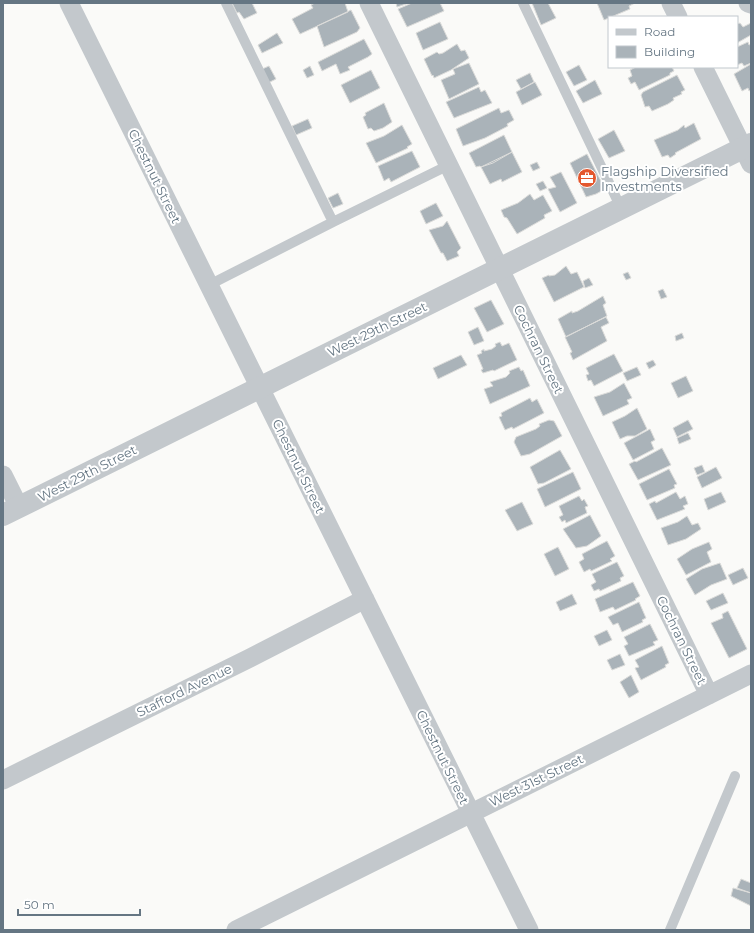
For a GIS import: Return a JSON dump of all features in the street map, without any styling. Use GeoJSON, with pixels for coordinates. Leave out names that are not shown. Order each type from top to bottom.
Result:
{"type":"FeatureCollection","features":[{"type":"Feature","properties":{"kind":"street","name":"Chestnut Street"},"geometry":{"type":"LineString","coordinates":[[69,3],[529,930]]}},
{"type":"Feature","properties":{"kind":"street","name":"Cochran Street"},"geometry":{"type":"LineString","coordinates":[[369,3],[709,695]]}},
{"type":"Feature","properties":{"kind":"street"},"geometry":{"type":"LineString","coordinates":[[671,3],[678,16]]}},
{"type":"Feature","properties":{"kind":"street"},"geometry":{"type":"LineString","coordinates":[[704,68],[748,152]]}},
{"type":"Feature","properties":{"kind":"street","name":"West 29th Street"},"geometry":{"type":"LineString","coordinates":[[11,511],[621,208],[748,152]]}},
{"type":"Feature","properties":{"kind":"street"},"geometry":{"type":"LineString","coordinates":[[3,475],[11,511]]}},
{"type":"Feature","properties":{"kind":"street","name":"Stafford Avenue"},"geometry":{"type":"LineString","coordinates":[[3,780],[250,658],[365,598]]}},
{"type":"Feature","properties":{"kind":"street","name":"West 31st Street"},"geometry":{"type":"LineString","coordinates":[[236,930],[751,674]]}},
{"type":"Feature","properties":{"kind":"lane"},"geometry":{"type":"LineString","coordinates":[[226,3],[333,222]]}},
{"type":"Feature","properties":{"kind":"lane"},"geometry":{"type":"LineString","coordinates":[[523,3],[621,208]]}},
{"type":"Feature","properties":{"kind":"lane"},"geometry":{"type":"LineString","coordinates":[[209,285],[449,165]]}},
{"type":"Feature","properties":{"kind":"lane"},"geometry":{"type":"LineString","coordinates":[[670,930],[735,776]]}},
{"type":"Feature","properties":{"kind":"building"},"geometry":{"type":"Polygon","coordinates":[[[232,3],[252,3],[257,13],[244,19],[239,12],[237,13],[232,3]]]}},
{"type":"Feature","properties":{"kind":"building"},"geometry":{"type":"Polygon","coordinates":[[[315,3],[345,3],[348,12],[300,34],[292,19],[313,8],[311,5],[315,3]]]}},
{"type":"Feature","properties":{"kind":"building"},"geometry":{"type":"Polygon","coordinates":[[[396,3],[409,3],[397,7],[396,3]]]}},
{"type":"Feature","properties":{"kind":"building"},"geometry":{"type":"Polygon","coordinates":[[[412,3],[440,3],[444,11],[407,27],[398,9],[412,3]]]}},
{"type":"Feature","properties":{"kind":"building"},"geometry":{"type":"Polygon","coordinates":[[[532,3],[548,3],[556,18],[541,25],[532,3]]]}},
{"type":"Feature","properties":{"kind":"building"},"geometry":{"type":"Polygon","coordinates":[[[597,3],[635,3],[629,6],[630,9],[613,16],[608,16],[608,18],[604,20],[597,3]]]}},
{"type":"Feature","properties":{"kind":"building"},"geometry":{"type":"Polygon","coordinates":[[[351,10],[360,28],[357,32],[324,47],[317,26],[351,10]]]}},
{"type":"Feature","properties":{"kind":"building"},"geometry":{"type":"Polygon","coordinates":[[[440,22],[448,39],[423,50],[416,33],[440,22]]]}},
{"type":"Feature","properties":{"kind":"building"},"geometry":{"type":"Polygon","coordinates":[[[740,23],[743,27],[751,23],[751,35],[738,42],[738,24],[740,23]]]}},
{"type":"Feature","properties":{"kind":"building"},"geometry":{"type":"Polygon","coordinates":[[[277,33],[283,43],[262,53],[258,45],[277,33]]]}},
{"type":"Feature","properties":{"kind":"building"},"geometry":{"type":"Polygon","coordinates":[[[364,39],[372,54],[348,67],[350,70],[340,74],[336,64],[322,71],[318,62],[364,39]]]}},
{"type":"Feature","properties":{"kind":"building"},"geometry":{"type":"Polygon","coordinates":[[[748,42],[749,45],[751,44],[751,63],[744,66],[742,63],[738,65],[738,47],[748,42]]]}},
{"type":"Feature","properties":{"kind":"building"},"geometry":{"type":"Polygon","coordinates":[[[457,44],[461,51],[465,50],[469,58],[451,70],[434,78],[424,59],[437,52],[439,54],[443,53],[457,44]]]}},
{"type":"Feature","properties":{"kind":"building"},"geometry":{"type":"Polygon","coordinates":[[[469,63],[479,84],[449,99],[441,80],[455,74],[453,69],[469,63]]]}},
{"type":"Feature","properties":{"kind":"building"},"geometry":{"type":"Polygon","coordinates":[[[751,64],[751,90],[749,91],[748,88],[742,91],[734,74],[751,64]]]}},
{"type":"Feature","properties":{"kind":"building"},"geometry":{"type":"Polygon","coordinates":[[[579,65],[587,80],[574,86],[566,72],[579,65]]]}},
{"type":"Feature","properties":{"kind":"building"},"geometry":{"type":"Polygon","coordinates":[[[269,66],[276,79],[266,84],[260,70],[269,66]]]}},
{"type":"Feature","properties":{"kind":"building"},"geometry":{"type":"Polygon","coordinates":[[[310,66],[314,75],[307,78],[303,70],[310,66]]]}},
{"type":"Feature","properties":{"kind":"building"},"geometry":{"type":"Polygon","coordinates":[[[634,68],[672,68],[674,71],[670,73],[670,75],[639,90],[635,82],[631,84],[628,78],[632,76],[630,70],[634,68]]]}},
{"type":"Feature","properties":{"kind":"building"},"geometry":{"type":"Polygon","coordinates":[[[371,70],[380,88],[350,103],[341,85],[371,70]]]}},
{"type":"Feature","properties":{"kind":"building"},"geometry":{"type":"Polygon","coordinates":[[[530,73],[534,82],[521,89],[516,80],[530,73]]]}},
{"type":"Feature","properties":{"kind":"building"},"geometry":{"type":"Polygon","coordinates":[[[677,75],[685,90],[681,92],[682,94],[673,98],[674,100],[668,104],[652,111],[649,106],[645,107],[641,95],[643,92],[677,75]]]}},
{"type":"Feature","properties":{"kind":"building"},"geometry":{"type":"Polygon","coordinates":[[[595,80],[602,94],[583,103],[576,91],[595,80]]]}},
{"type":"Feature","properties":{"kind":"building"},"geometry":{"type":"Polygon","coordinates":[[[535,82],[542,95],[522,105],[516,92],[535,82]]]}},
{"type":"Feature","properties":{"kind":"building"},"geometry":{"type":"Polygon","coordinates":[[[479,87],[481,92],[485,90],[492,103],[454,118],[446,102],[479,87]]]}},
{"type":"Feature","properties":{"kind":"building"},"geometry":{"type":"Polygon","coordinates":[[[384,103],[392,122],[383,128],[374,131],[371,128],[368,129],[363,117],[366,115],[365,113],[384,103]]]}},
{"type":"Feature","properties":{"kind":"building"},"geometry":{"type":"Polygon","coordinates":[[[499,108],[501,113],[509,110],[514,120],[507,124],[508,126],[485,138],[463,146],[456,129],[499,108]]]}},
{"type":"Feature","properties":{"kind":"building"},"geometry":{"type":"Polygon","coordinates":[[[308,119],[312,128],[296,135],[292,126],[308,119]]]}},
{"type":"Feature","properties":{"kind":"building"},"geometry":{"type":"Polygon","coordinates":[[[694,123],[701,139],[675,153],[676,154],[670,158],[668,155],[662,157],[654,140],[678,130],[684,125],[685,128],[694,123]]]}},
{"type":"Feature","properties":{"kind":"building"},"geometry":{"type":"Polygon","coordinates":[[[402,125],[412,144],[407,147],[408,148],[376,163],[366,143],[384,136],[402,125]]]}},
{"type":"Feature","properties":{"kind":"building"},"geometry":{"type":"Polygon","coordinates":[[[614,130],[625,151],[609,158],[598,139],[614,130]]]}},
{"type":"Feature","properties":{"kind":"building"},"geometry":{"type":"Polygon","coordinates":[[[504,135],[512,152],[493,163],[476,167],[469,153],[504,135]]]}},
{"type":"Feature","properties":{"kind":"building"},"geometry":{"type":"Polygon","coordinates":[[[412,151],[420,167],[391,182],[389,178],[384,181],[378,166],[412,151]]]}},
{"type":"Feature","properties":{"kind":"building"},"geometry":{"type":"Polygon","coordinates":[[[512,152],[522,172],[502,182],[501,179],[490,184],[481,167],[512,152]]]}},
{"type":"Feature","properties":{"kind":"building"},"geometry":{"type":"Polygon","coordinates":[[[587,154],[605,189],[586,197],[570,163],[587,154]]]}},
{"type":"Feature","properties":{"kind":"building"},"geometry":{"type":"Polygon","coordinates":[[[537,162],[540,168],[533,171],[530,165],[537,162]]]}},
{"type":"Feature","properties":{"kind":"building"},"geometry":{"type":"Polygon","coordinates":[[[561,172],[577,203],[560,212],[548,189],[556,187],[550,177],[561,172]]]}},
{"type":"Feature","properties":{"kind":"building"},"geometry":{"type":"Polygon","coordinates":[[[543,181],[547,188],[540,191],[536,184],[543,181]]]}},
{"type":"Feature","properties":{"kind":"building"},"geometry":{"type":"Polygon","coordinates":[[[338,193],[343,204],[333,208],[328,198],[338,193]]]}},
{"type":"Feature","properties":{"kind":"building"},"geometry":{"type":"Polygon","coordinates":[[[530,194],[534,200],[543,195],[552,211],[544,215],[545,218],[517,234],[507,218],[504,217],[501,210],[518,203],[530,194]]]}},
{"type":"Feature","properties":{"kind":"building"},"geometry":{"type":"Polygon","coordinates":[[[436,203],[443,216],[426,224],[420,211],[436,203]]]}},
{"type":"Feature","properties":{"kind":"building"},"geometry":{"type":"Polygon","coordinates":[[[447,221],[461,248],[457,252],[459,256],[447,261],[429,230],[443,226],[447,221]]]}},
{"type":"Feature","properties":{"kind":"building"},"geometry":{"type":"Polygon","coordinates":[[[566,266],[571,274],[577,272],[584,287],[554,302],[542,278],[549,275],[555,275],[566,266]]]}},
{"type":"Feature","properties":{"kind":"building"},"geometry":{"type":"Polygon","coordinates":[[[628,272],[631,278],[626,280],[623,274],[628,272]]]}},
{"type":"Feature","properties":{"kind":"building"},"geometry":{"type":"Polygon","coordinates":[[[589,278],[593,285],[585,288],[583,281],[589,278]]]}},
{"type":"Feature","properties":{"kind":"building"},"geometry":{"type":"Polygon","coordinates":[[[663,289],[667,297],[661,299],[658,291],[663,289]]]}},
{"type":"Feature","properties":{"kind":"building"},"geometry":{"type":"Polygon","coordinates":[[[603,296],[606,303],[603,305],[607,316],[566,337],[558,319],[572,311],[572,313],[578,311],[603,296]]]}},
{"type":"Feature","properties":{"kind":"building"},"geometry":{"type":"Polygon","coordinates":[[[491,300],[504,324],[487,332],[474,308],[491,300]]]}},
{"type":"Feature","properties":{"kind":"building"},"geometry":{"type":"Polygon","coordinates":[[[606,317],[609,323],[601,327],[607,341],[573,360],[570,353],[572,352],[565,337],[606,317]]]}},
{"type":"Feature","properties":{"kind":"building"},"geometry":{"type":"Polygon","coordinates":[[[478,327],[484,341],[474,345],[468,332],[478,327]]]}},
{"type":"Feature","properties":{"kind":"building"},"geometry":{"type":"Polygon","coordinates":[[[682,333],[684,338],[676,341],[675,336],[682,333]]]}},
{"type":"Feature","properties":{"kind":"building"},"geometry":{"type":"Polygon","coordinates":[[[500,342],[502,346],[509,343],[517,360],[494,371],[483,373],[481,370],[483,369],[477,355],[482,353],[481,351],[484,349],[484,351],[492,349],[496,346],[495,344],[500,342]]]}},
{"type":"Feature","properties":{"kind":"building"},"geometry":{"type":"Polygon","coordinates":[[[614,354],[623,371],[594,386],[591,380],[588,381],[586,375],[589,374],[586,368],[614,354]]]}},
{"type":"Feature","properties":{"kind":"building"},"geometry":{"type":"Polygon","coordinates":[[[461,355],[467,365],[438,379],[433,368],[461,355]]]}},
{"type":"Feature","properties":{"kind":"building"},"geometry":{"type":"Polygon","coordinates":[[[653,360],[656,365],[649,369],[646,363],[653,360]]]}},
{"type":"Feature","properties":{"kind":"building"},"geometry":{"type":"Polygon","coordinates":[[[519,367],[521,371],[523,370],[530,386],[490,404],[484,389],[493,386],[490,382],[506,377],[510,373],[509,371],[519,367]]]}},
{"type":"Feature","properties":{"kind":"building"},"geometry":{"type":"Polygon","coordinates":[[[637,367],[641,375],[627,381],[623,373],[637,367]]]}},
{"type":"Feature","properties":{"kind":"building"},"geometry":{"type":"Polygon","coordinates":[[[686,376],[693,391],[678,398],[671,383],[686,376]]]}},
{"type":"Feature","properties":{"kind":"building"},"geometry":{"type":"Polygon","coordinates":[[[624,383],[632,398],[627,400],[629,404],[603,416],[594,397],[610,392],[624,383]]]}},
{"type":"Feature","properties":{"kind":"building"},"geometry":{"type":"Polygon","coordinates":[[[530,398],[532,402],[537,399],[544,413],[513,429],[512,427],[505,430],[499,417],[502,416],[501,413],[530,398]]]}},
{"type":"Feature","properties":{"kind":"building"},"geometry":{"type":"Polygon","coordinates":[[[637,408],[647,429],[635,436],[627,436],[620,439],[612,422],[637,408]]]}},
{"type":"Feature","properties":{"kind":"building"},"geometry":{"type":"Polygon","coordinates":[[[549,420],[554,421],[562,436],[530,454],[521,456],[514,442],[516,437],[536,429],[540,426],[539,424],[549,420]]]}},
{"type":"Feature","properties":{"kind":"building"},"geometry":{"type":"Polygon","coordinates":[[[688,420],[693,429],[677,437],[673,428],[688,420]]]}},
{"type":"Feature","properties":{"kind":"building"},"geometry":{"type":"Polygon","coordinates":[[[650,429],[655,440],[651,442],[654,449],[633,460],[624,443],[650,429]]]}},
{"type":"Feature","properties":{"kind":"building"},"geometry":{"type":"Polygon","coordinates":[[[688,433],[691,439],[679,444],[677,438],[688,433]]]}},
{"type":"Feature","properties":{"kind":"building"},"geometry":{"type":"Polygon","coordinates":[[[662,448],[671,465],[638,480],[629,464],[635,461],[636,462],[662,448]]]}},
{"type":"Feature","properties":{"kind":"building"},"geometry":{"type":"Polygon","coordinates":[[[560,450],[571,469],[544,483],[538,484],[530,467],[560,450]]]}},
{"type":"Feature","properties":{"kind":"building"},"geometry":{"type":"Polygon","coordinates":[[[702,465],[705,472],[697,475],[694,468],[702,465]]]}},
{"type":"Feature","properties":{"kind":"building"},"geometry":{"type":"Polygon","coordinates":[[[716,467],[722,478],[702,488],[697,477],[716,467]]]}},
{"type":"Feature","properties":{"kind":"building"},"geometry":{"type":"Polygon","coordinates":[[[669,469],[677,484],[674,485],[675,488],[647,500],[639,484],[669,469]]]}},
{"type":"Feature","properties":{"kind":"building"},"geometry":{"type":"Polygon","coordinates":[[[573,472],[581,489],[545,507],[537,489],[573,472]]]}},
{"type":"Feature","properties":{"kind":"building"},"geometry":{"type":"Polygon","coordinates":[[[676,492],[680,499],[685,496],[688,504],[683,506],[685,509],[657,520],[649,504],[655,501],[656,503],[676,492]]]}},
{"type":"Feature","properties":{"kind":"building"},"geometry":{"type":"Polygon","coordinates":[[[721,492],[726,502],[708,510],[704,499],[721,492]]]}},
{"type":"Feature","properties":{"kind":"building"},"geometry":{"type":"Polygon","coordinates":[[[579,496],[582,501],[584,499],[588,506],[585,507],[587,513],[566,523],[565,520],[562,522],[559,517],[563,515],[559,506],[579,496]]]}},
{"type":"Feature","properties":{"kind":"building"},"geometry":{"type":"Polygon","coordinates":[[[522,502],[533,524],[517,531],[505,510],[522,502]]]}},
{"type":"Feature","properties":{"kind":"building"},"geometry":{"type":"Polygon","coordinates":[[[590,515],[601,536],[587,546],[576,548],[563,529],[590,515]]]}},
{"type":"Feature","properties":{"kind":"building"},"geometry":{"type":"Polygon","coordinates":[[[687,516],[692,525],[698,523],[701,529],[686,539],[668,545],[661,528],[678,522],[687,516]]]}},
{"type":"Feature","properties":{"kind":"building"},"geometry":{"type":"Polygon","coordinates":[[[607,541],[615,556],[610,559],[612,561],[591,571],[590,569],[584,572],[579,562],[584,559],[582,554],[607,541]]]}},
{"type":"Feature","properties":{"kind":"building"},"geometry":{"type":"Polygon","coordinates":[[[709,542],[712,549],[707,552],[711,562],[686,575],[677,559],[692,549],[709,542]]]}},
{"type":"Feature","properties":{"kind":"building"},"geometry":{"type":"Polygon","coordinates":[[[558,547],[569,569],[555,576],[544,554],[558,547]]]}},
{"type":"Feature","properties":{"kind":"building"},"geometry":{"type":"Polygon","coordinates":[[[617,562],[624,576],[620,578],[621,581],[600,591],[599,589],[594,591],[591,585],[596,582],[592,574],[617,562]]]}},
{"type":"Feature","properties":{"kind":"building"},"geometry":{"type":"Polygon","coordinates":[[[720,563],[727,579],[711,585],[695,595],[686,579],[702,569],[720,563]]]}},
{"type":"Feature","properties":{"kind":"building"},"geometry":{"type":"Polygon","coordinates":[[[743,568],[748,578],[733,585],[728,575],[743,568]]]}},
{"type":"Feature","properties":{"kind":"building"},"geometry":{"type":"Polygon","coordinates":[[[633,582],[640,596],[635,599],[636,600],[615,610],[613,607],[600,612],[595,599],[633,582]]]}},
{"type":"Feature","properties":{"kind":"building"},"geometry":{"type":"Polygon","coordinates":[[[723,593],[728,603],[711,610],[706,601],[723,593]]]}},
{"type":"Feature","properties":{"kind":"building"},"geometry":{"type":"Polygon","coordinates":[[[572,594],[577,604],[560,611],[556,602],[572,594]]]}},
{"type":"Feature","properties":{"kind":"building"},"geometry":{"type":"Polygon","coordinates":[[[639,602],[646,618],[642,620],[643,622],[622,632],[618,623],[613,625],[608,617],[639,602]]]}},
{"type":"Feature","properties":{"kind":"building"},"geometry":{"type":"Polygon","coordinates":[[[728,611],[747,649],[729,658],[711,623],[723,618],[722,614],[728,611]]]}},
{"type":"Feature","properties":{"kind":"building"},"geometry":{"type":"Polygon","coordinates":[[[650,624],[658,640],[653,642],[655,645],[629,656],[624,646],[628,644],[624,637],[650,624]]]}},
{"type":"Feature","properties":{"kind":"building"},"geometry":{"type":"Polygon","coordinates":[[[607,630],[612,640],[599,646],[594,636],[607,630]]]}},
{"type":"Feature","properties":{"kind":"building"},"geometry":{"type":"Polygon","coordinates":[[[662,646],[669,663],[665,665],[666,667],[641,680],[635,668],[639,667],[635,660],[662,646]]]}},
{"type":"Feature","properties":{"kind":"building"},"geometry":{"type":"Polygon","coordinates":[[[620,654],[625,665],[612,670],[607,660],[620,654]]]}},
{"type":"Feature","properties":{"kind":"building"},"geometry":{"type":"Polygon","coordinates":[[[631,675],[639,692],[629,698],[620,682],[631,675]]]}},
{"type":"Feature","properties":{"kind":"building"},"geometry":{"type":"Polygon","coordinates":[[[741,879],[751,883],[751,893],[737,888],[741,879]]]}},
{"type":"Feature","properties":{"kind":"building"},"geometry":{"type":"Polygon","coordinates":[[[733,888],[751,893],[751,906],[731,896],[733,888]]]}},
{"type":"Feature","properties":{"kind":"place","name":"Flagship Diversified Investments"},"geometry":{"type":"Point","coordinates":[587,178]}}]}
